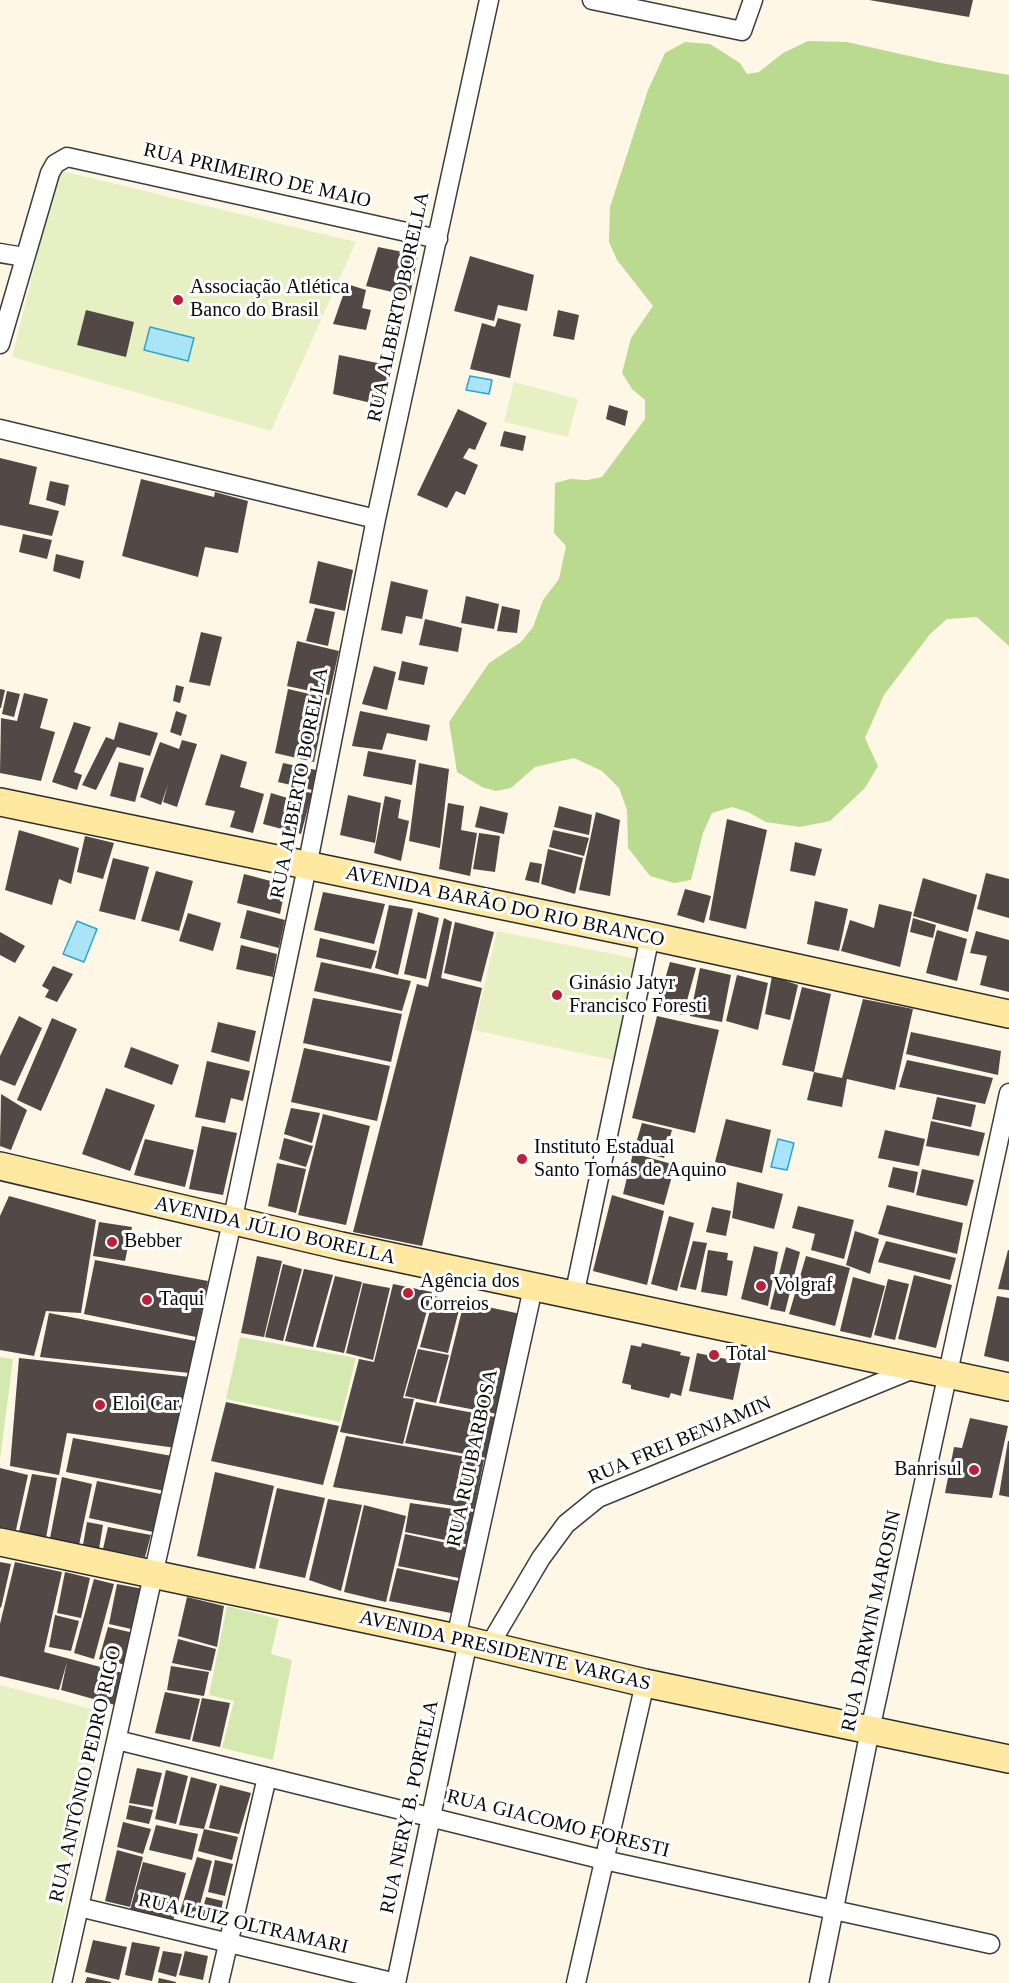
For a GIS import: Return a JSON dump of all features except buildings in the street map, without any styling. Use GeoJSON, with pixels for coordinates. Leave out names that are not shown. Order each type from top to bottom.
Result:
{"type":"FeatureCollection","features":[{"type":"Feature","properties":{"kind":"main road","name":"AVENIDA BARÃO DO RIO BRANCO"},"geometry":{"type":"LineString","coordinates":[[0,802],[650,936],[1009,1014]]}},
{"type":"Feature","properties":{"kind":"main road","name":"AVENIDA JÚLIO BORELLA"},"geometry":{"type":"LineString","coordinates":[[0,1166],[232,1221],[533,1288],[1009,1387]]}},
{"type":"Feature","properties":{"kind":"main road","name":"AVENIDA PRESIDENTE VARGAS"},"geometry":{"type":"LineString","coordinates":[[0,1542],[1009,1760]]}},
{"type":"Feature","properties":{"kind":"street","name":"RUA ALBERTO BORELLA"},"geometry":{"type":"LineString","coordinates":[[154,1574],[232,1221],[307,867],[376,519],[489,0]]}},
{"type":"Feature","properties":{"kind":"street"},"geometry":{"type":"LineString","coordinates":[[592,0],[742,31],[753,0]]}},
{"type":"Feature","properties":{"kind":"street","name":"RUA PRIMEIRO DE MAIO"},"geometry":{"type":"LineString","coordinates":[[24,257],[50,173],[55,164],[67,157],[438,239]]}},
{"type":"Feature","properties":{"kind":"street"},"geometry":{"type":"LineString","coordinates":[[0,253],[24,257],[0,344]]}},
{"type":"Feature","properties":{"kind":"street"},"geometry":{"type":"LineString","coordinates":[[0,429],[376,519]]}},
{"type":"Feature","properties":{"kind":"street"},"geometry":{"type":"LineString","coordinates":[[574,1296],[650,936]]}},
{"type":"Feature","properties":{"kind":"street","name":"RUA DARWIN MAROSIN"},"geometry":{"type":"LineString","coordinates":[[819,1983],[870,1730],[1009,1093]]}},
{"type":"Feature","properties":{"kind":"street","name":"RUA RUI BARBOSA"},"geometry":{"type":"LineString","coordinates":[[471,1642],[533,1288]]}},
{"type":"Feature","properties":{"kind":"street","name":"RUA FREI BENJAMIN"},"geometry":{"type":"LineString","coordinates":[[471,1642],[541,1558],[566,1524],[598,1498],[917,1367]]}},
{"type":"Feature","properties":{"kind":"street","name":"RUA ANTÔNIO PEDRO RIGO"},"geometry":{"type":"LineString","coordinates":[[62,1983],[154,1574]]}},
{"type":"Feature","properties":{"kind":"street","name":"RUA NERY B. PORTELA"},"geometry":{"type":"LineString","coordinates":[[396,1983],[471,1642]]}},
{"type":"Feature","properties":{"kind":"street"},"geometry":{"type":"LineString","coordinates":[[576,1983],[645,1683]]}},
{"type":"Feature","properties":{"kind":"street","name":"RUA GIACOMO FORESTI"},"geometry":{"type":"LineString","coordinates":[[117,1740],[604,1860],[990,1944]]}},
{"type":"Feature","properties":{"kind":"street"},"geometry":{"type":"LineString","coordinates":[[219,1983],[267,1778]]}},
{"type":"Feature","properties":{"kind":"street","name":"RUA LUIZ OLTRAMARI"},"geometry":{"type":"LineString","coordinates":[[79,1907],[396,1983]]}},
{"type":"Feature","properties":{"kind":"green space"},"geometry":{"type":"Polygon","coordinates":[[[808,41],[847,42],[941,63],[1009,75],[1009,646],[977,617],[947,619],[930,634],[884,695],[865,738],[878,766],[865,788],[830,821],[800,827],[766,822],[748,812],[732,807],[712,813],[703,833],[691,880],[674,883],[650,876],[628,848],[627,810],[619,788],[602,771],[574,758],[535,767],[511,788],[496,791],[482,787],[457,772],[449,722],[489,663],[521,642],[533,627],[543,600],[559,579],[566,546],[554,533],[555,483],[570,479],[587,480],[602,477],[645,419],[645,400],[632,389],[622,373],[631,338],[653,306],[617,260],[609,242],[610,207],[648,90],[665,53],[685,42],[710,44],[740,63],[747,74],[759,72],[783,53],[808,41]]]}},
{"type":"Feature","properties":{"kind":"green space","name":"Associação Atlética Banco do Brasil"},"geometry":{"type":"Polygon","coordinates":[[[58,170],[356,242],[271,431],[12,357],[39,249],[34,247],[58,170]]]}},
{"type":"Feature","properties":{"kind":"green space"},"geometry":{"type":"Polygon","coordinates":[[[514,382],[578,399],[568,437],[504,422],[514,382]]]}},
{"type":"Feature","properties":{"kind":"green space","name":"Ginásio Jatyr Francisco Foresti"},"geometry":{"type":"Polygon","coordinates":[[[497,931],[639,959],[617,1061],[474,1030],[497,931]]]}},
{"type":"Feature","properties":{"kind":"green space"},"geometry":{"type":"Polygon","coordinates":[[[240,1337],[356,1358],[340,1422],[226,1399],[240,1337]]]}},
{"type":"Feature","properties":{"kind":"green space"},"geometry":{"type":"Polygon","coordinates":[[[0,1357],[13,1359],[0,1460],[0,1357]]]}},
{"type":"Feature","properties":{"kind":"green space"},"geometry":{"type":"Polygon","coordinates":[[[227,1606],[279,1619],[271,1654],[292,1660],[273,1760],[222,1748],[234,1701],[209,1695],[227,1606]]]}},
{"type":"Feature","properties":{"kind":"green space"},"geometry":{"type":"Polygon","coordinates":[[[0,1685],[107,1713],[50,1983],[0,1983],[0,1685]]]}},
{"type":"Feature","properties":{"kind":"water"},"geometry":{"type":"Polygon","coordinates":[[[150,327],[194,338],[188,361],[144,350],[150,327]]]}},
{"type":"Feature","properties":{"kind":"water"},"geometry":{"type":"Polygon","coordinates":[[[470,376],[492,380],[489,394],[466,390],[470,376]]]}},
{"type":"Feature","properties":{"kind":"water"},"geometry":{"type":"Polygon","coordinates":[[[77,921],[97,929],[84,962],[63,954],[77,921]]]}},
{"type":"Feature","properties":{"kind":"water"},"geometry":{"type":"Polygon","coordinates":[[[778,1139],[794,1143],[787,1170],[771,1167],[778,1139]]]}},
{"type":"Feature","properties":{"kind":"place","name":"Associação Atlética Banco do Brasil"},"geometry":{"type":"Point","coordinates":[178,300]}},
{"type":"Feature","properties":{"kind":"place","name":"Ginásio Jatyr Francisco Foresti"},"geometry":{"type":"Point","coordinates":[557,995]}},
{"type":"Feature","properties":{"kind":"place","name":"Instituto Estadual Santo Tomás de Aquino"},"geometry":{"type":"Point","coordinates":[522,1159]}},
{"type":"Feature","properties":{"kind":"place","name":"Bebber"},"geometry":{"type":"Point","coordinates":[112,1242]}},
{"type":"Feature","properties":{"kind":"place","name":"Volgraf"},"geometry":{"type":"Point","coordinates":[761,1286]}},
{"type":"Feature","properties":{"kind":"place","name":"Agência dos Correios"},"geometry":{"type":"Point","coordinates":[408,1293]}},
{"type":"Feature","properties":{"kind":"place","name":"Taqui"},"geometry":{"type":"Point","coordinates":[147,1300]}},
{"type":"Feature","properties":{"kind":"place","name":"Total"},"geometry":{"type":"Point","coordinates":[714,1355]}},
{"type":"Feature","properties":{"kind":"place","name":"Eloi Car"},"geometry":{"type":"Point","coordinates":[100,1405]}},
{"type":"Feature","properties":{"kind":"place","name":"Banrisul"},"geometry":{"type":"Point","coordinates":[974,1470]}}]}
